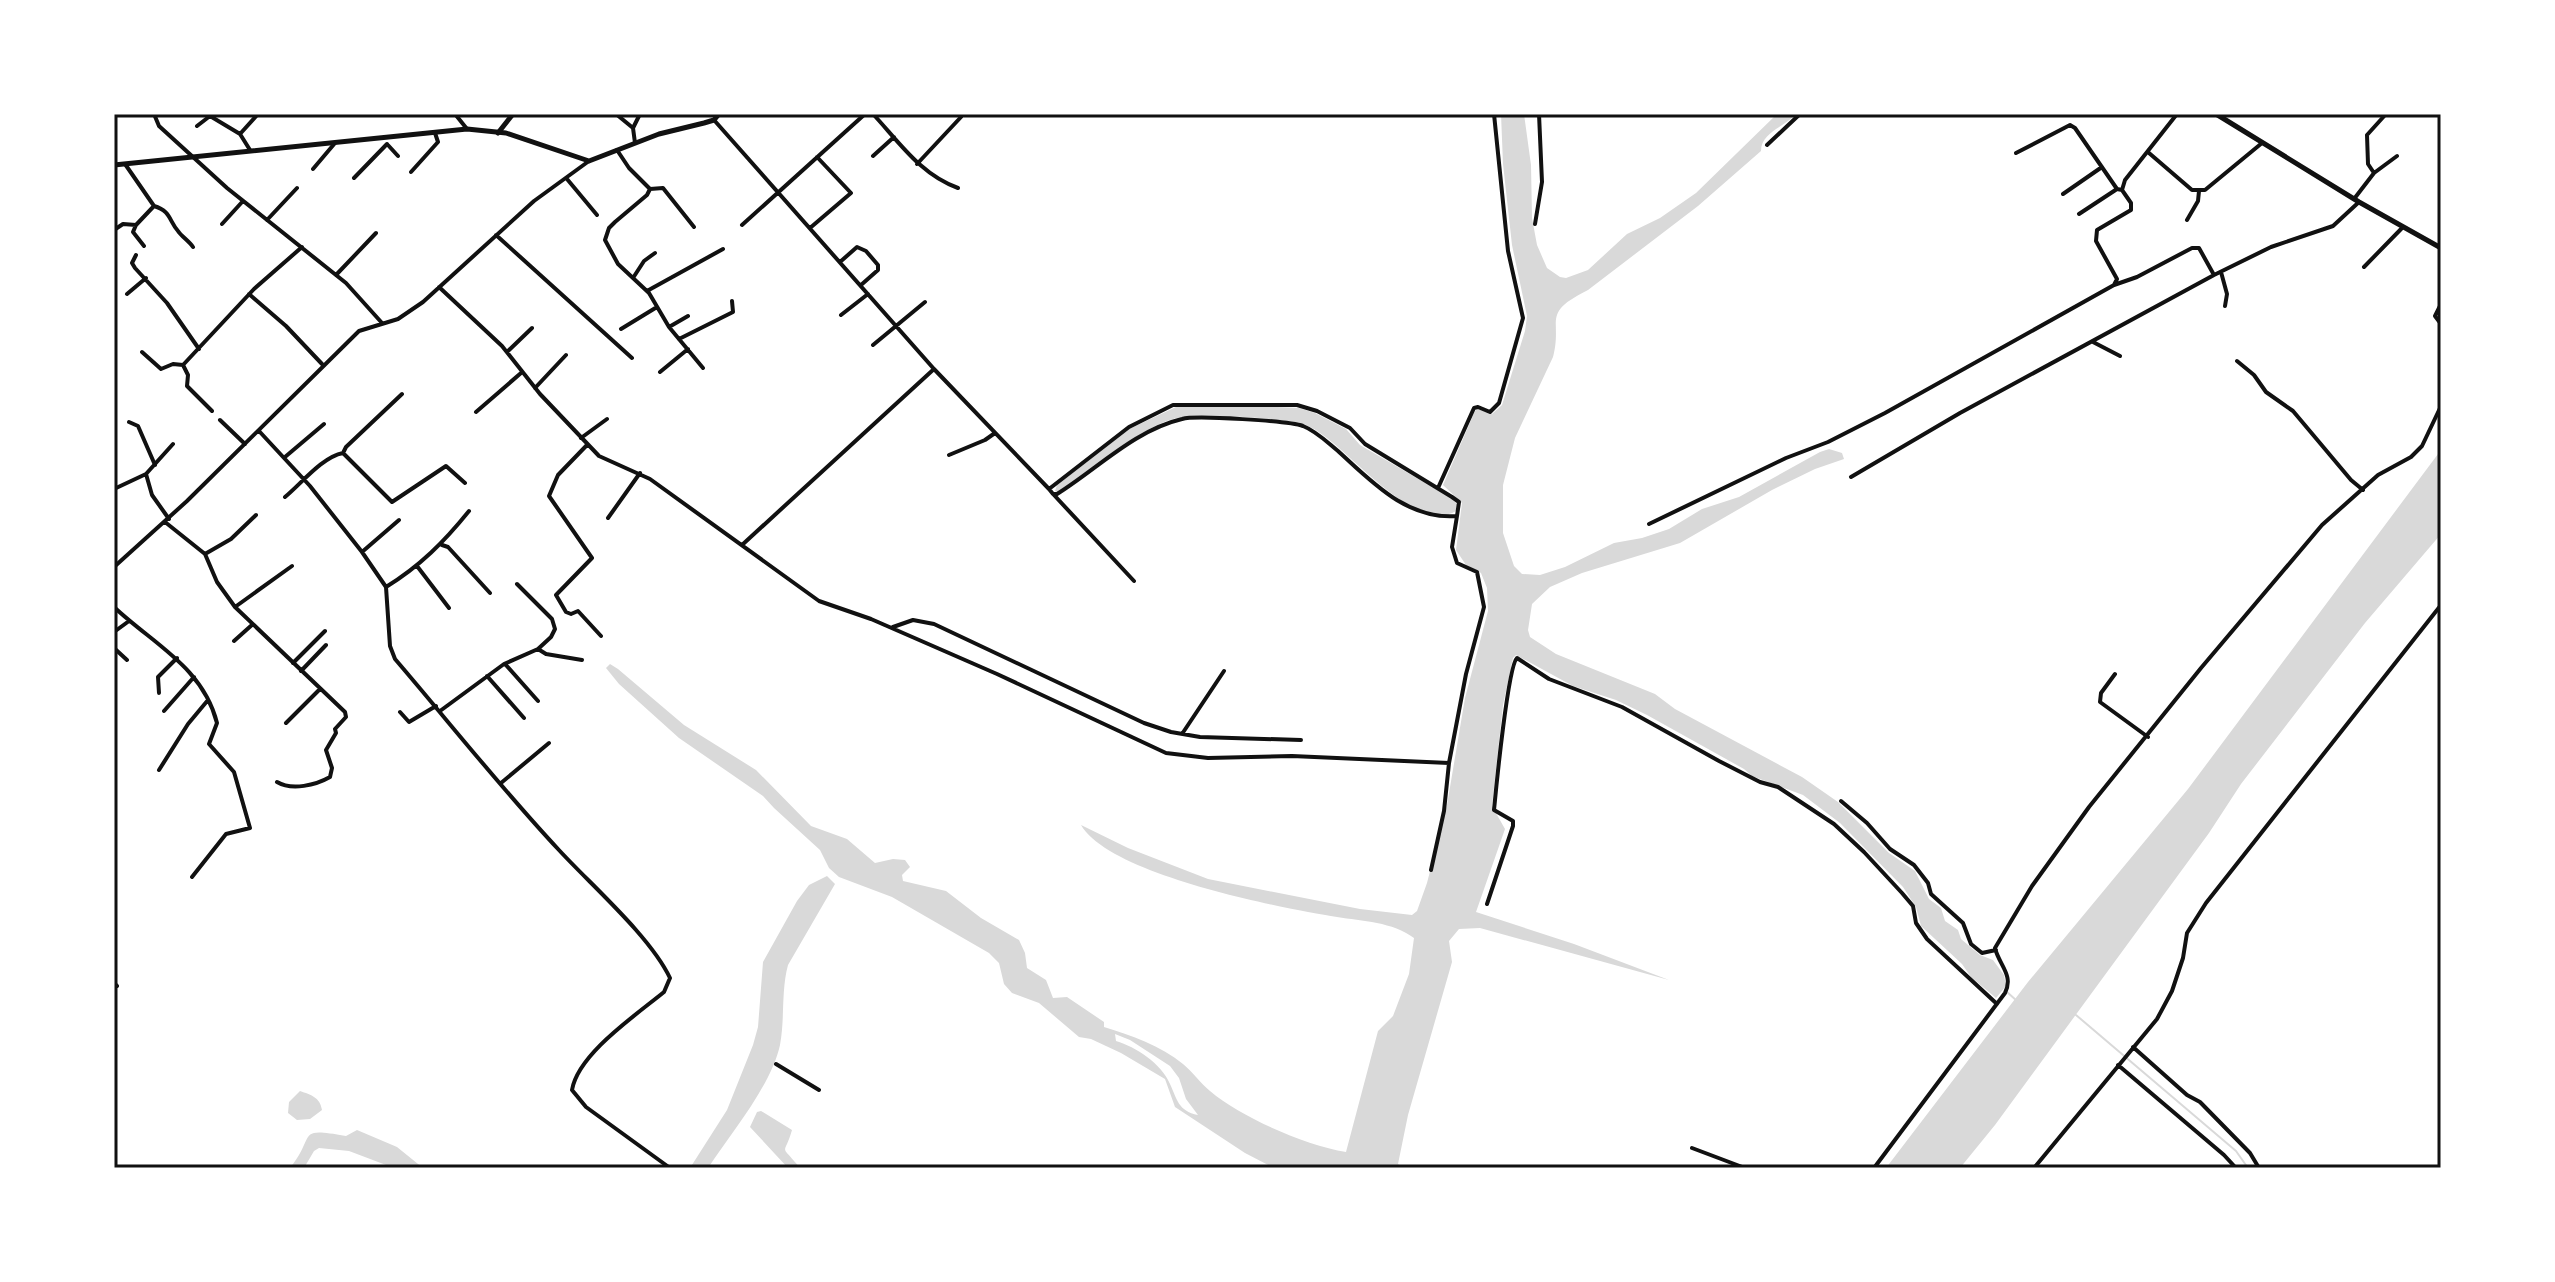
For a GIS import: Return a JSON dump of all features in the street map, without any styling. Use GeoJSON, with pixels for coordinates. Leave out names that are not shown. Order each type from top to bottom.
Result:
{"type":"FeatureCollection","features":[{"type":"Feature","properties":{"kind":"main road"},"geometry":{"type":"LineString","coordinates":[[498,133],[513,114]]}},
{"type":"Feature","properties":{"kind":"main road"},"geometry":{"type":"LineString","coordinates":[[114,165],[467,129],[532,141],[589,161],[635,143],[714,120],[719,114]]}},
{"type":"Feature","properties":{"kind":"main road"},"geometry":{"type":"LineString","coordinates":[[2216,114],[2356,200],[2440,245]]}},
{"type":"Feature","properties":{"kind":"street"},"geometry":{"type":"LineString","coordinates":[[154,114],[159,126],[243,201],[336,275],[382,323]]}},
{"type":"Feature","properties":{"kind":"street"},"geometry":{"type":"LineString","coordinates":[[240,134],[258,114]]}},
{"type":"Feature","properties":{"kind":"street"},"geometry":{"type":"LineString","coordinates":[[455,114],[467,129]]}},
{"type":"Feature","properties":{"kind":"street"},"geometry":{"type":"LineString","coordinates":[[616,114],[633,128]]}},
{"type":"Feature","properties":{"kind":"street"},"geometry":{"type":"LineString","coordinates":[[635,143],[633,128],[640,114]]}},
{"type":"Feature","properties":{"kind":"street"},"geometry":{"type":"LineString","coordinates":[[742,225],[865,114]]}},
{"type":"Feature","properties":{"kind":"street"},"geometry":{"type":"LineString","coordinates":[[873,114],[917,164],[944,183],[958,188]]}},
{"type":"Feature","properties":{"kind":"street"},"geometry":{"type":"LineString","coordinates":[[1438,488],[1474,408],[1490,412],[1499,403],[1523,318],[1508,251],[1494,114]]}},
{"type":"Feature","properties":{"kind":"street"},"geometry":{"type":"LineString","coordinates":[[1535,224],[1542,182],[1539,114]]}},
{"type":"Feature","properties":{"kind":"street"},"geometry":{"type":"LineString","coordinates":[[1767,145],[1800,114]]}},
{"type":"Feature","properties":{"kind":"street"},"geometry":{"type":"LineString","coordinates":[[2079,214],[2120,189],[2177,114]]}},
{"type":"Feature","properties":{"kind":"street"},"geometry":{"type":"LineString","coordinates":[[2374,173],[2368,164],[2367,135],[2386,114]]}},
{"type":"Feature","properties":{"kind":"street"},"geometry":{"type":"LineString","coordinates":[[197,126],[210,115],[240,134],[250,150]]}},
{"type":"Feature","properties":{"kind":"street"},"geometry":{"type":"LineString","coordinates":[[917,164],[961,117]]}},
{"type":"Feature","properties":{"kind":"street"},"geometry":{"type":"LineString","coordinates":[[714,120],[934,369],[1134,581]]}},
{"type":"Feature","properties":{"kind":"street"},"geometry":{"type":"LineString","coordinates":[[2016,153],[2070,125],[2131,203],[2131,210],[2097,230],[2095,235],[2117,279],[2114,285]]}},
{"type":"Feature","properties":{"kind":"street"},"geometry":{"type":"LineString","coordinates":[[411,172],[438,142],[434,131]]}},
{"type":"Feature","properties":{"kind":"street"},"geometry":{"type":"LineString","coordinates":[[380,137],[398,156]]}},
{"type":"Feature","properties":{"kind":"street"},"geometry":{"type":"LineString","coordinates":[[873,156],[894,137]]}},
{"type":"Feature","properties":{"kind":"street"},"geometry":{"type":"LineString","coordinates":[[313,169],[336,141]]}},
{"type":"Feature","properties":{"kind":"street"},"geometry":{"type":"LineString","coordinates":[[2149,153],[2192,190],[2199,191],[2205,190],[2262,143]]}},
{"type":"Feature","properties":{"kind":"street"},"geometry":{"type":"LineString","coordinates":[[354,178],[387,144]]}},
{"type":"Feature","properties":{"kind":"street"},"geometry":{"type":"LineString","coordinates":[[617,150],[629,168],[650,189]]}},
{"type":"Feature","properties":{"kind":"street"},"geometry":{"type":"LineString","coordinates":[[1851,477],[1917,437],[2214,275],[2271,247],[2333,226],[2374,173],[2397,156]]}},
{"type":"Feature","properties":{"kind":"street"},"geometry":{"type":"LineString","coordinates":[[810,228],[851,193],[817,157]]}},
{"type":"Feature","properties":{"kind":"street"},"geometry":{"type":"LineString","coordinates":[[114,567],[167,520],[359,331],[398,319],[439,287],[534,201],[589,161]]}},
{"type":"Feature","properties":{"kind":"street"},"geometry":{"type":"LineString","coordinates":[[125,164],[154,206],[162,208],[169,215],[176,230],[193,247]]}},
{"type":"Feature","properties":{"kind":"street"},"geometry":{"type":"LineString","coordinates":[[2063,194],[2102,167]]}},
{"type":"Feature","properties":{"kind":"street"},"geometry":{"type":"LineString","coordinates":[[567,179],[597,215]]}},
{"type":"Feature","properties":{"kind":"street"},"geometry":{"type":"LineString","coordinates":[[267,220],[297,188]]}},
{"type":"Feature","properties":{"kind":"street"},"geometry":{"type":"LineString","coordinates":[[650,189],[663,188],[694,227]]}},
{"type":"Feature","properties":{"kind":"street"},"geometry":{"type":"LineString","coordinates":[[650,189],[606,233],[608,248],[618,264],[647,291],[669,327],[703,368]]}},
{"type":"Feature","properties":{"kind":"street"},"geometry":{"type":"LineString","coordinates":[[2187,220],[2198,201],[2199,191]]}},
{"type":"Feature","properties":{"kind":"street"},"geometry":{"type":"LineString","coordinates":[[222,224],[243,201]]}},
{"type":"Feature","properties":{"kind":"street"},"geometry":{"type":"LineString","coordinates":[[144,246],[134,235],[136,225],[154,206]]}},
{"type":"Feature","properties":{"kind":"street"},"geometry":{"type":"LineString","coordinates":[[114,230],[123,224],[136,225]]}},
{"type":"Feature","properties":{"kind":"street"},"geometry":{"type":"LineString","coordinates":[[2364,267],[2403,227]]}},
{"type":"Feature","properties":{"kind":"street"},"geometry":{"type":"LineString","coordinates":[[336,275],[376,233]]}},
{"type":"Feature","properties":{"kind":"street"},"geometry":{"type":"LineString","coordinates":[[496,235],[632,358]]}},
{"type":"Feature","properties":{"kind":"street"},"geometry":{"type":"LineString","coordinates":[[183,365],[249,294],[302,247]]}},
{"type":"Feature","properties":{"kind":"street"},"geometry":{"type":"LineString","coordinates":[[840,262],[857,247],[866,251],[878,265],[878,270],[861,285]]}},
{"type":"Feature","properties":{"kind":"street"},"geometry":{"type":"LineString","coordinates":[[1649,524],[1772,464],[1828,442],[2114,285],[2137,277],[2192,248],[2199,248],[2214,275]]}},
{"type":"Feature","properties":{"kind":"street"},"geometry":{"type":"LineString","coordinates":[[647,291],[723,249]]}},
{"type":"Feature","properties":{"kind":"street"},"geometry":{"type":"LineString","coordinates":[[633,278],[644,261],[655,253]]}},
{"type":"Feature","properties":{"kind":"street"},"geometry":{"type":"LineString","coordinates":[[136,255],[132,263],[167,303],[199,349]]}},
{"type":"Feature","properties":{"kind":"street"},"geometry":{"type":"LineString","coordinates":[[2221,272],[2227,294],[2225,306]]}},
{"type":"Feature","properties":{"kind":"street"},"geometry":{"type":"LineString","coordinates":[[127,294],[146,278]]}},
{"type":"Feature","properties":{"kind":"street"},"geometry":{"type":"LineString","coordinates":[[439,287],[507,352],[521,373],[599,456],[640,473],[819,601],[871,619],[1166,753],[1208,758],[1292,756],[1449,763]]}},
{"type":"Feature","properties":{"kind":"street"},"geometry":{"type":"LineString","coordinates":[[249,294],[286,326],[323,365]]}},
{"type":"Feature","properties":{"kind":"street"},"geometry":{"type":"LineString","coordinates":[[841,315],[868,294]]}},
{"type":"Feature","properties":{"kind":"street"},"geometry":{"type":"LineString","coordinates":[[679,339],[733,312],[732,301]]}},
{"type":"Feature","properties":{"kind":"street"},"geometry":{"type":"LineString","coordinates":[[873,345],[925,302]]}},
{"type":"Feature","properties":{"kind":"street"},"geometry":{"type":"LineString","coordinates":[[2441,304],[2435,316],[2441,324]]}},
{"type":"Feature","properties":{"kind":"street"},"geometry":{"type":"LineString","coordinates":[[621,329],[657,307]]}},
{"type":"Feature","properties":{"kind":"street"},"geometry":{"type":"LineString","coordinates":[[669,327],[688,316]]}},
{"type":"Feature","properties":{"kind":"street"},"geometry":{"type":"LineString","coordinates":[[507,352],[532,328]]}},
{"type":"Feature","properties":{"kind":"street"},"geometry":{"type":"LineString","coordinates":[[2093,342],[2120,356]]}},
{"type":"Feature","properties":{"kind":"street"},"geometry":{"type":"LineString","coordinates":[[660,372],[688,349]]}},
{"type":"Feature","properties":{"kind":"street"},"geometry":{"type":"LineString","coordinates":[[142,352],[161,369],[173,364],[183,365]]}},
{"type":"Feature","properties":{"kind":"street"},"geometry":{"type":"LineString","coordinates":[[535,388],[566,355]]}},
{"type":"Feature","properties":{"kind":"street"},"geometry":{"type":"LineString","coordinates":[[2237,361],[2254,375],[2266,392],[2293,411],[2363,490]]}},
{"type":"Feature","properties":{"kind":"street"},"geometry":{"type":"LineString","coordinates":[[183,365],[188,375],[187,386],[212,411]]}},
{"type":"Feature","properties":{"kind":"street"},"geometry":{"type":"LineString","coordinates":[[742,545],[934,369]]}},
{"type":"Feature","properties":{"kind":"street"},"geometry":{"type":"LineString","coordinates":[[476,412],[521,373]]}},
{"type":"Feature","properties":{"kind":"street"},"geometry":{"type":"LineString","coordinates":[[285,497],[329,460],[343,453],[402,394]]}},
{"type":"Feature","properties":{"kind":"street"},"geometry":{"type":"LineString","coordinates":[[1051,491],[1129,427],[1173,405],[1297,405],[1317,411],[1350,428],[1365,444],[1459,502],[1452,547],[1457,563],[1477,572],[1484,607],[1466,674],[1449,763],[1444,811],[1431,870]]}},
{"type":"Feature","properties":{"kind":"street"},"geometry":{"type":"LineString","coordinates":[[1874,1168],[2006,990],[2008,973],[1998,960],[1996,950],[2002,933],[2089,807],[2322,525],[2378,475],[2411,457],[2422,446],[2441,406]]}},
{"type":"Feature","properties":{"kind":"street"},"geometry":{"type":"LineString","coordinates":[[1051,491],[1057,494],[1086,476],[1144,433],[1184,418],[1255,421],[1302,426],[1323,438],[1387,494],[1414,510],[1433,516],[1457,516]]}},
{"type":"Feature","properties":{"kind":"street"},"geometry":{"type":"LineString","coordinates":[[581,438],[607,419]]}},
{"type":"Feature","properties":{"kind":"street"},"geometry":{"type":"LineString","coordinates":[[220,420],[245,444]]}},
{"type":"Feature","properties":{"kind":"street"},"geometry":{"type":"LineString","coordinates":[[129,422],[138,426],[155,465]]}},
{"type":"Feature","properties":{"kind":"street"},"geometry":{"type":"LineString","coordinates":[[285,457],[324,424]]}},
{"type":"Feature","properties":{"kind":"street"},"geometry":{"type":"LineString","coordinates":[[259,431],[305,480],[386,587],[390,646],[395,659],[556,847],[649,945],[670,978],[664,992],[585,1062],[574,1079],[572,1090],[586,1107],[612,1128],[670,1168]]}},
{"type":"Feature","properties":{"kind":"street"},"geometry":{"type":"LineString","coordinates":[[949,455],[995,433]]}},
{"type":"Feature","properties":{"kind":"street"},"geometry":{"type":"LineString","coordinates":[[114,489],[146,474],[173,444]]}},
{"type":"Feature","properties":{"kind":"street"},"geometry":{"type":"LineString","coordinates":[[587,445],[558,475],[549,496],[592,558],[556,595],[566,612],[571,614],[578,611],[601,636]]}},
{"type":"Feature","properties":{"kind":"street"},"geometry":{"type":"LineString","coordinates":[[343,453],[392,502],[446,466],[465,483]]}},
{"type":"Feature","properties":{"kind":"street"},"geometry":{"type":"LineString","coordinates":[[608,518],[640,473]]}},
{"type":"Feature","properties":{"kind":"street"},"geometry":{"type":"LineString","coordinates":[[146,474],[152,495],[167,520],[205,554],[217,582],[235,607],[345,712],[346,717],[335,729],[336,733],[326,750],[332,768],[330,777],[300,787],[285,787],[277,782]]}},
{"type":"Feature","properties":{"kind":"street"},"geometry":{"type":"LineString","coordinates":[[386,587],[442,545],[469,511]]}},
{"type":"Feature","properties":{"kind":"street"},"geometry":{"type":"LineString","coordinates":[[205,554],[231,539],[256,515]]}},
{"type":"Feature","properties":{"kind":"street"},"geometry":{"type":"LineString","coordinates":[[362,552],[399,520]]}},
{"type":"Feature","properties":{"kind":"street"},"geometry":{"type":"LineString","coordinates":[[442,545],[448,547],[490,593]]}},
{"type":"Feature","properties":{"kind":"street"},"geometry":{"type":"LineString","coordinates":[[235,607],[292,566]]}},
{"type":"Feature","properties":{"kind":"street"},"geometry":{"type":"LineString","coordinates":[[417,566],[449,608]]}},
{"type":"Feature","properties":{"kind":"street"},"geometry":{"type":"LineString","coordinates":[[440,711],[504,664],[538,649],[551,637],[555,629],[552,619],[517,584]]}},
{"type":"Feature","properties":{"kind":"street"},"geometry":{"type":"LineString","coordinates":[[2034,1168],[2157,1019],[2172,991],[2187,933],[2206,903],[2441,605]]}},
{"type":"Feature","properties":{"kind":"street"},"geometry":{"type":"LineString","coordinates":[[114,607],[177,658],[194,677],[217,723],[209,744],[234,772],[250,828],[226,834],[192,877]]}},
{"type":"Feature","properties":{"kind":"street"},"geometry":{"type":"LineString","coordinates":[[891,628],[913,620],[934,624],[1144,723],[1182,734],[1301,740]]}},
{"type":"Feature","properties":{"kind":"street"},"geometry":{"type":"LineString","coordinates":[[114,632],[129,621]]}},
{"type":"Feature","properties":{"kind":"street"},"geometry":{"type":"LineString","coordinates":[[234,641],[253,624]]}},
{"type":"Feature","properties":{"kind":"street"},"geometry":{"type":"LineString","coordinates":[[293,663],[325,631]]}},
{"type":"Feature","properties":{"kind":"street"},"geometry":{"type":"LineString","coordinates":[[301,671],[326,645]]}},
{"type":"Feature","properties":{"kind":"street"},"geometry":{"type":"LineString","coordinates":[[114,648],[127,660]]}},
{"type":"Feature","properties":{"kind":"street"},"geometry":{"type":"LineString","coordinates":[[538,649],[546,654],[582,660]]}},
{"type":"Feature","properties":{"kind":"street"},"geometry":{"type":"LineString","coordinates":[[159,693],[158,677],[177,658]]}},
{"type":"Feature","properties":{"kind":"street"},"geometry":{"type":"LineString","coordinates":[[1487,904],[1513,826],[1513,821],[1494,810],[1512,665],[1517,658],[1549,679],[1622,707],[1736,770],[1785,791],[1834,824],[1907,899],[1915,911],[1916,923],[1927,939],[1997,1004]]}},
{"type":"Feature","properties":{"kind":"street"},"geometry":{"type":"LineString","coordinates":[[504,664],[538,701]]}},
{"type":"Feature","properties":{"kind":"street"},"geometry":{"type":"LineString","coordinates":[[1182,734],[1224,671]]}},
{"type":"Feature","properties":{"kind":"street"},"geometry":{"type":"LineString","coordinates":[[2115,674],[2101,693],[2100,702],[2148,737]]}},
{"type":"Feature","properties":{"kind":"street"},"geometry":{"type":"LineString","coordinates":[[487,676],[524,718]]}},
{"type":"Feature","properties":{"kind":"street"},"geometry":{"type":"LineString","coordinates":[[164,711],[194,677]]}},
{"type":"Feature","properties":{"kind":"street"},"geometry":{"type":"LineString","coordinates":[[286,723],[320,689]]}},
{"type":"Feature","properties":{"kind":"street"},"geometry":{"type":"LineString","coordinates":[[159,770],[188,724],[208,700]]}},
{"type":"Feature","properties":{"kind":"street"},"geometry":{"type":"LineString","coordinates":[[400,712],[409,722],[436,706]]}},
{"type":"Feature","properties":{"kind":"street"},"geometry":{"type":"LineString","coordinates":[[501,783],[549,743]]}},
{"type":"Feature","properties":{"kind":"street"},"geometry":{"type":"LineString","coordinates":[[1841,801],[1867,823],[1890,849],[1914,865],[1928,883],[1931,894],[1963,923],[1971,944],[1982,953],[1996,950]]}},
{"type":"Feature","properties":{"kind":"street"},"geometry":{"type":"LineString","coordinates":[[2133,1047],[2187,1095],[2200,1102],[2250,1153],[2259,1168]]}},
{"type":"Feature","properties":{"kind":"street"},"geometry":{"type":"LineString","coordinates":[[2120,1062],[2236,1168]]}},
{"type":"Feature","properties":{"kind":"street"},"geometry":{"type":"LineString","coordinates":[[776,1064],[819,1090]]}},
{"type":"Feature","properties":{"kind":"street"},"geometry":{"type":"LineString","coordinates":[[1692,1148],[1745,1168]]}},
{"type":"Feature","properties":{"kind":"shaded area"},"geometry":{"type":"Polygon","coordinates":[[[1501,114],[1524,114],[1537,245],[1547,268],[1566,278],[1588,270],[1627,234],[1660,218],[1696,193],[1777,114],[1796,114],[1769,134],[1761,151],[1698,206],[1558,312],[1553,357],[1515,438],[1503,485],[1503,533],[1514,566],[1522,574],[1540,575],[1565,567],[1614,543],[1669,529],[1702,509],[1739,497],[1820,452],[1829,449],[1842,453],[1844,459],[1772,490],[1680,543],[1582,573],[1550,587],[1532,604],[1528,630],[1530,637],[1556,654],[1655,694],[1675,709],[1802,777],[1838,802],[1889,853],[1915,871],[1929,899],[1941,908],[1945,921],[1958,930],[1961,939],[1980,955],[1993,960],[2004,975],[2006,986],[1996,998],[1971,977],[1962,964],[1921,926],[1916,907],[1903,887],[1840,823],[1803,795],[1752,776],[1647,715],[1616,700],[1573,686],[1516,655],[1503,705],[1492,806],[1505,829],[1476,912],[1669,980],[1480,928],[1459,929],[1449,941],[1452,962],[1408,1115],[1398,1164],[1403,1168],[1274,1168],[1245,1153],[1175,1107],[1165,1079],[1121,1053],[1091,1039],[1079,1037],[1039,1003],[1012,993],[1004,984],[999,963],[989,953],[892,897],[839,877],[829,868],[820,850],[763,796],[679,738],[619,684],[606,668],[610,664],[618,669],[684,725],[756,770],[811,826],[847,839],[875,863],[905,860],[910,867],[902,875],[903,881],[946,891],[981,918],[1019,940],[1027,968],[1046,980],[1053,998],[1067,997],[1104,1022],[1104,1027],[1135,1037],[1165,1052],[1183,1064],[1223,1101],[1256,1120],[1312,1143],[1346,1152],[1378,1031],[1393,1016],[1409,974],[1414,938],[1387,925],[1239,897],[1160,874],[1098,843],[1081,825],[1128,848],[1208,879],[1360,909],[1412,915],[1417,911],[1447,805],[1465,698],[1488,611],[1487,588],[1481,573],[1466,565],[1456,550],[1462,503],[1443,485],[1475,411],[1478,409],[1492,414],[1502,405],[1527,316],[1512,245],[1501,114]],[[1115,1034],[1116,1041],[1132,1047],[1154,1063],[1166,1076],[1182,1107],[1198,1115],[1186,1099],[1179,1078],[1170,1066],[1115,1034]]]}},
{"type":"Feature","properties":{"kind":"shaded area"},"geometry":{"type":"Polygon","coordinates":[[[1176,407],[1277,407],[1299,408],[1315,413],[1346,429],[1360,445],[1451,498],[1457,504],[1456,511],[1439,515],[1420,511],[1400,500],[1310,427],[1247,417],[1193,416],[1167,421],[1135,437],[1058,492],[1055,491],[1057,485],[1129,429],[1176,407]]]}},
{"type":"Feature","properties":{"kind":"shaded area"},"geometry":{"type":"Polygon","coordinates":[[[2441,450],[2441,534],[2365,623],[2241,784],[2209,833],[1995,1125],[1960,1168],[1886,1168],[2028,982],[2188,789],[2441,450]]]}},
{"type":"Feature","properties":{"kind":"shaded area"},"geometry":{"type":"Polygon","coordinates":[[[827,876],[835,884],[788,965],[780,1045],[768,1077],[708,1168],[690,1168],[727,1110],[753,1045],[758,1027],[763,962],[797,901],[809,885],[827,876]]]}},
{"type":"Feature","properties":{"kind":"shaded area"},"geometry":{"type":"Polygon","coordinates":[[[300,1091],[314,1097],[321,1106],[322,1110],[310,1119],[297,1120],[288,1113],[289,1102],[300,1091]]]}},
{"type":"Feature","properties":{"kind":"shaded area"},"geometry":{"type":"Polygon","coordinates":[[[761,1111],[792,1130],[785,1150],[800,1168],[788,1168],[750,1127],[757,1112],[761,1111]]]}},
{"type":"Feature","properties":{"kind":"shaded area"},"geometry":{"type":"Polygon","coordinates":[[[357,1130],[397,1147],[423,1168],[394,1168],[349,1151],[319,1148],[304,1168],[290,1168],[313,1133],[346,1136],[357,1130]]]}},
{"type":"Feature","properties":{"kind":"waterway"},"geometry":{"type":"LineString","coordinates":[[2007,992],[2017,1001]]}},
{"type":"Feature","properties":{"kind":"waterway"},"geometry":{"type":"LineString","coordinates":[[2076,1015],[2236,1151],[2248,1168]]}}]}
